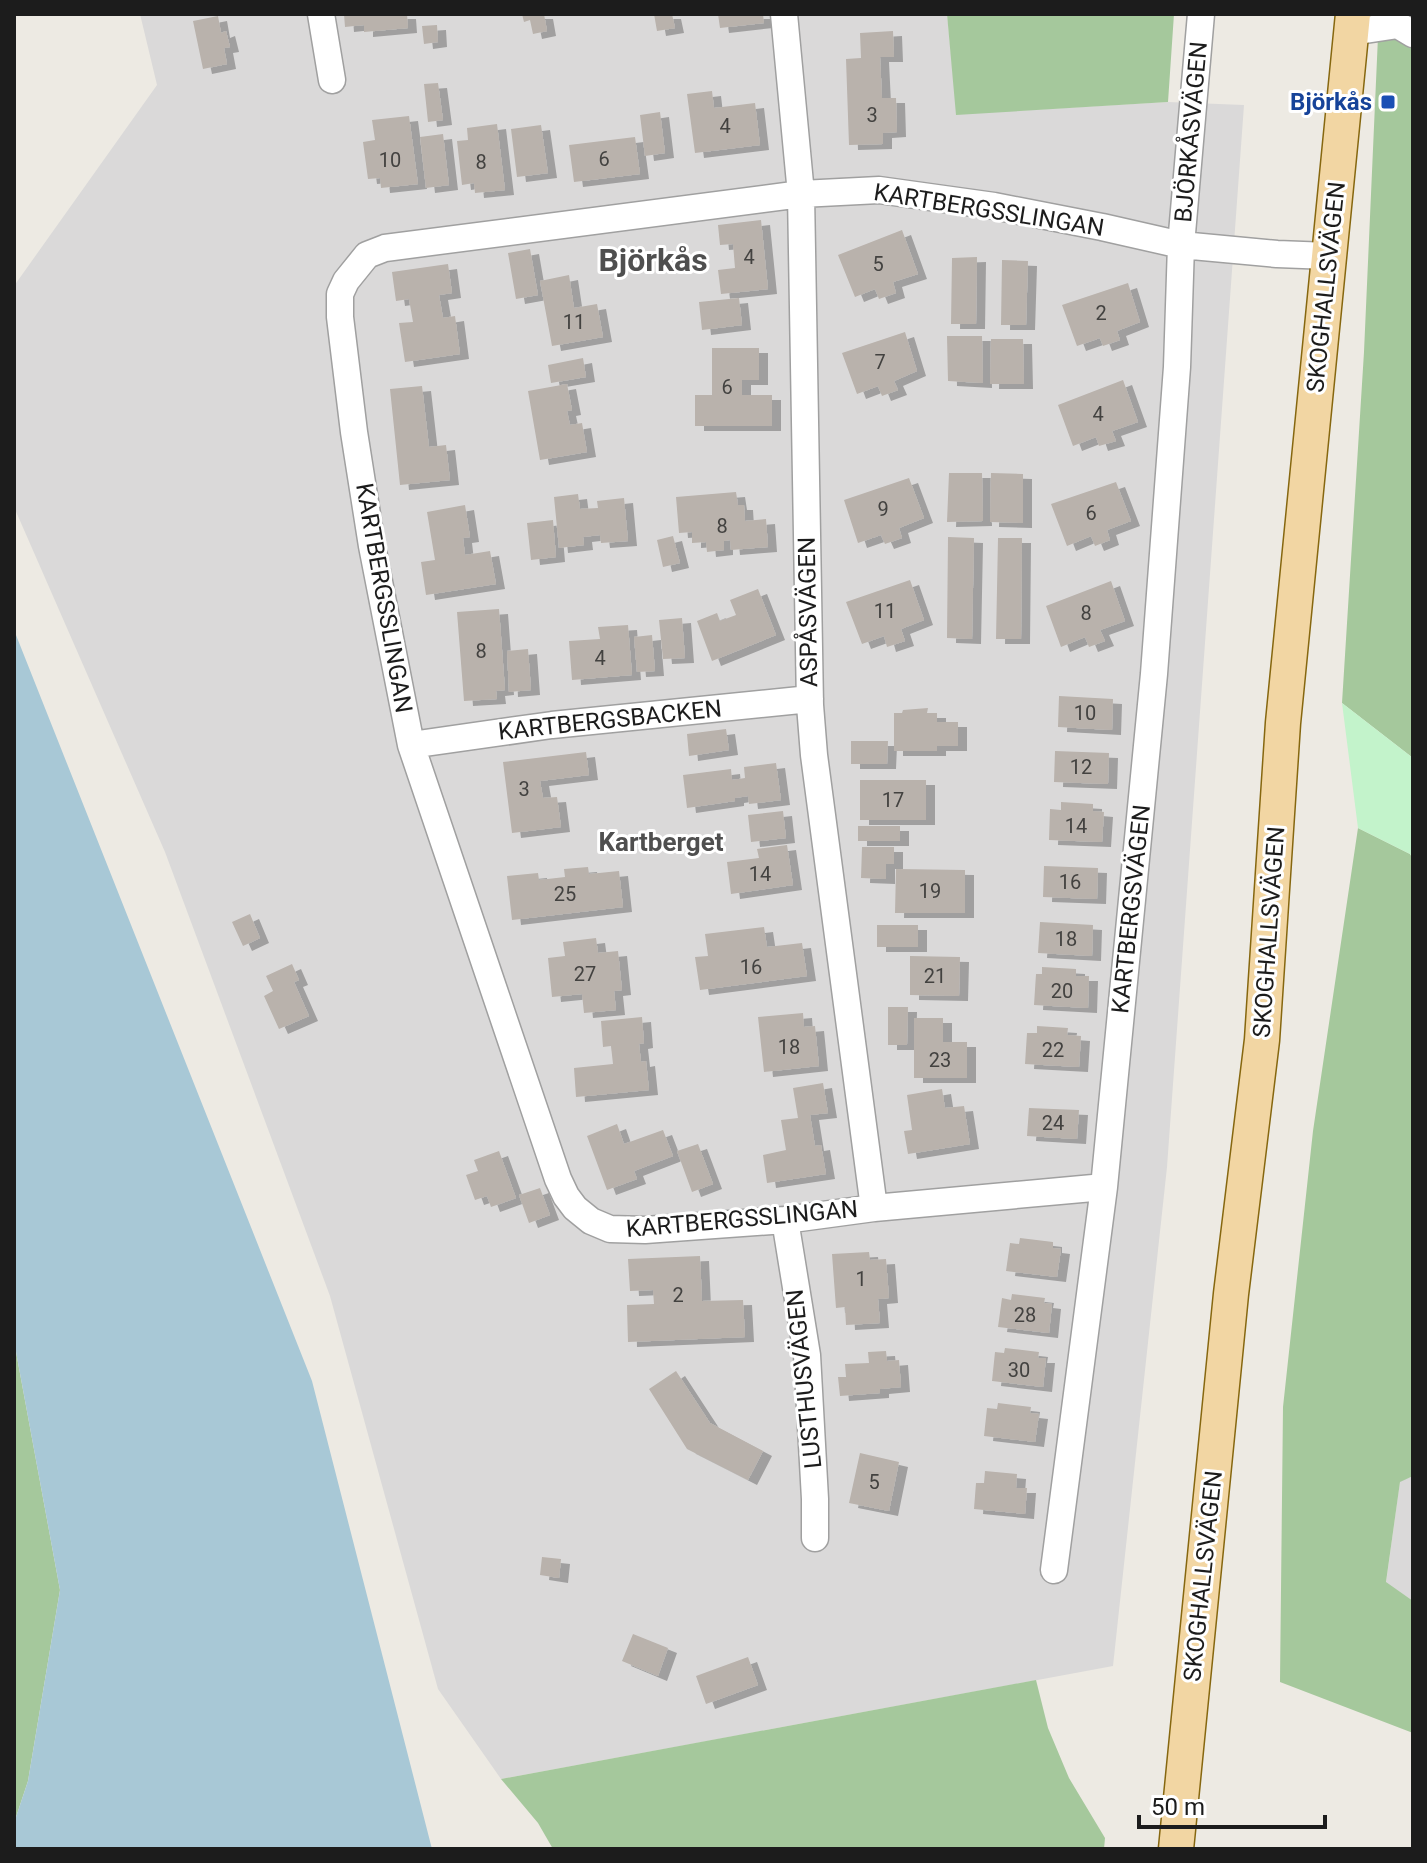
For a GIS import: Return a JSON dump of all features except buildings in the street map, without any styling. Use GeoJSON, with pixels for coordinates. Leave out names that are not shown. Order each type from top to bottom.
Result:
{"type":"FeatureCollection","features":[{"type":"Feature","properties":{"kind":"main road","name":"SKOGHALLSVÄGEN"},"geometry":{"type":"LineString","coordinates":[[1176,1849],[1231,1294],[1262,1040],[1283,723],[1353,23]]}},
{"type":"Feature","properties":{"kind":"street"},"geometry":{"type":"LineString","coordinates":[[321,14],[332,80]]}},
{"type":"Feature","properties":{"kind":"street","name":"ASPÅSVÄGEN"},"geometry":{"type":"LineString","coordinates":[[784,14],[801,194],[810,699],[819,799],[874,1208]]}},
{"type":"Feature","properties":{"kind":"street","name":"BJÖRKÅSVÄGEN"},"geometry":{"type":"LineString","coordinates":[[1201,14],[1181,245],[1329,256]]}},
{"type":"Feature","properties":{"kind":"street"},"geometry":{"type":"LineString","coordinates":[[1353,23],[1398,25],[1413,34]]}},
{"type":"Feature","properties":{"kind":"street","name":"KARTBERGSSLINGAN"},"geometry":{"type":"LineString","coordinates":[[1104,1187],[874,1208],[785,1220],[645,1230],[610,1229],[591,1221],[575,1208],[558,1179],[411,745],[372,546],[354,432],[340,294],[356,266],[367,255],[385,248],[801,194],[879,190],[994,206],[1181,245]]}},
{"type":"Feature","properties":{"kind":"street","name":"KARTBERGSVÄGEN"},"geometry":{"type":"LineString","coordinates":[[1054,1570],[1104,1187],[1157,644],[1177,367],[1181,245]]}},
{"type":"Feature","properties":{"kind":"street","name":"KARTBERGSBACKEN"},"geometry":{"type":"LineString","coordinates":[[411,745],[552,725],[810,699]]}},
{"type":"Feature","properties":{"kind":"street","name":"LUSTHUSVÄGEN"},"geometry":{"type":"LineString","coordinates":[[785,1220],[807,1355],[815,1538]]}},
{"type":"Feature","properties":{"kind":"shaded area"},"geometry":{"type":"Polygon","coordinates":[[[140,14],[947,14],[957,114],[1168,102],[1244,105],[1167,1167],[1113,1666],[501,1779],[438,1689],[330,1296],[165,852],[14,507],[14,286],[157,85],[140,14]]]}},
{"type":"Feature","properties":{"kind":"shaded area"},"geometry":{"type":"Polygon","coordinates":[[[1413,1476],[1413,1601],[1386,1583],[1400,1481],[1413,1476]]]}},
{"type":"Feature","properties":{"kind":"green space"},"geometry":{"type":"Polygon","coordinates":[[[947,14],[1174,14],[1168,102],[956,115],[947,14]]]}},
{"type":"Feature","properties":{"kind":"green space"},"geometry":{"type":"Polygon","coordinates":[[[1379,14],[1413,14],[1413,758],[1342,703],[1364,352],[1379,14]]]}},
{"type":"Feature","properties":{"kind":"green space"},"geometry":{"type":"Polygon","coordinates":[[[1342,703],[1413,758],[1413,859],[1410,854],[1358,828],[1342,703]]]}},
{"type":"Feature","properties":{"kind":"green space"},"geometry":{"type":"Polygon","coordinates":[[[1358,828],[1410,854],[1413,859],[1413,1476],[1400,1482],[1386,1582],[1413,1601],[1413,1733],[1280,1682],[1283,1407],[1313,1131],[1358,828]]]}},
{"type":"Feature","properties":{"kind":"green space"},"geometry":{"type":"Polygon","coordinates":[[[14,1341],[60,1590],[28,1781],[14,1823],[14,1341]]]}},
{"type":"Feature","properties":{"kind":"green space"},"geometry":{"type":"Polygon","coordinates":[[[1036,1680],[1048,1728],[1069,1778],[1105,1838],[1104,1849],[553,1849],[538,1823],[501,1779],[1036,1680]]]}},
{"type":"Feature","properties":{"kind":"water"},"geometry":{"type":"Polygon","coordinates":[[[14,630],[312,1381],[432,1849],[14,1849],[14,1823],[28,1781],[60,1590],[14,1341],[14,630]]]}},
{"type":"Feature","properties":{"kind":"place","name":"Björkås"},"geometry":{"type":"Point","coordinates":[1388,102]}},
{"type":"Feature","properties":{"kind":"district","name":"Björkås"},"geometry":{"type":"Point","coordinates":[653,260]}},
{"type":"Feature","properties":{"kind":"district","name":"Kartberget"},"geometry":{"type":"Point","coordinates":[661,842]}}]}
